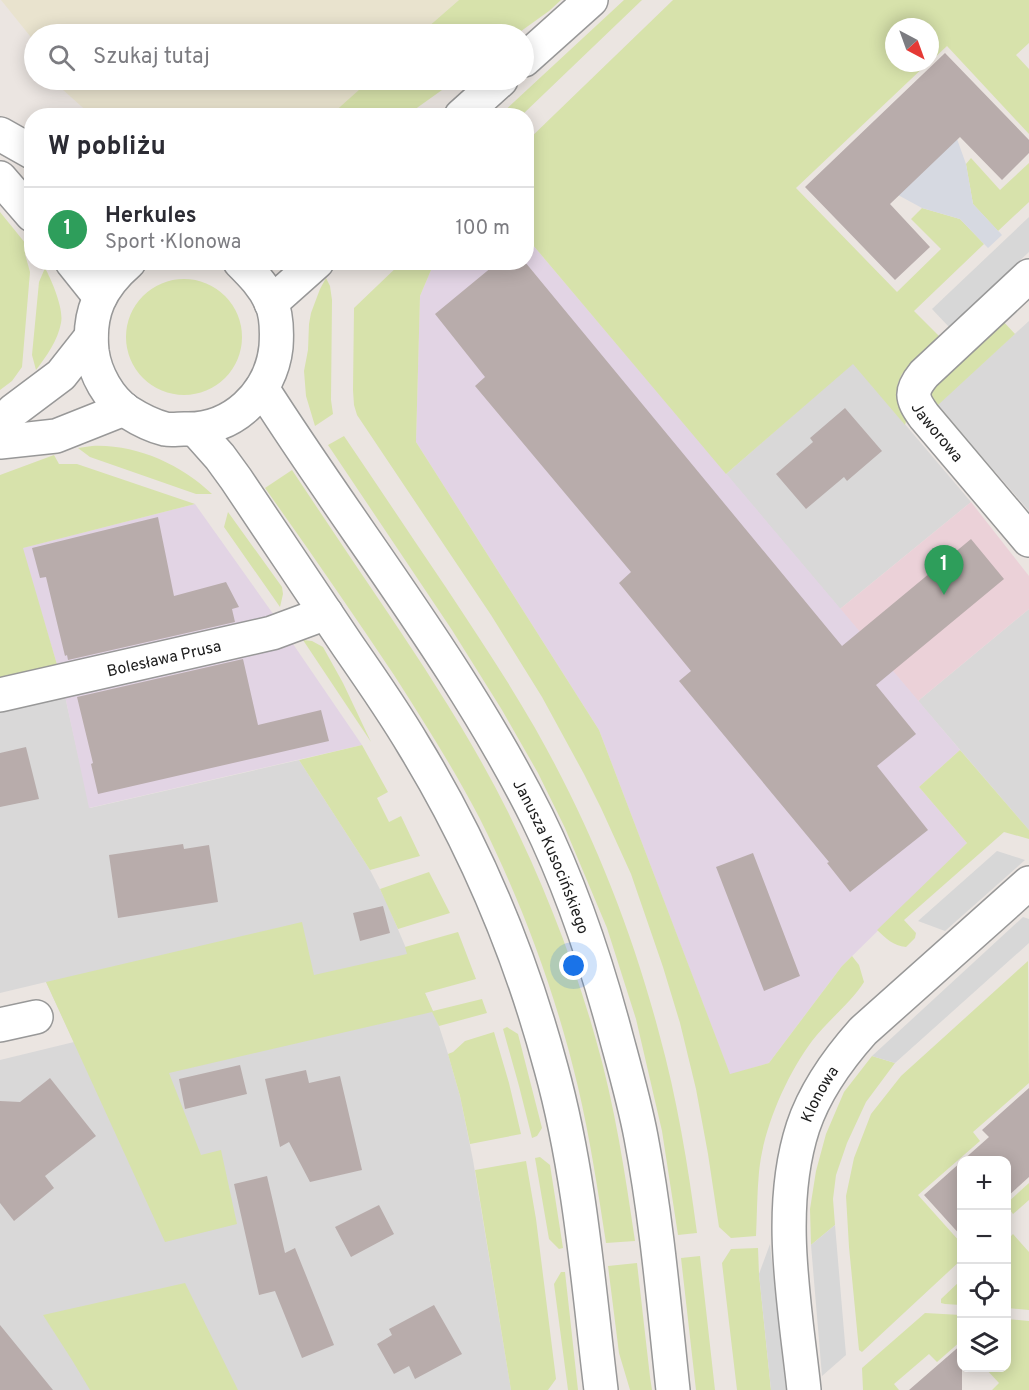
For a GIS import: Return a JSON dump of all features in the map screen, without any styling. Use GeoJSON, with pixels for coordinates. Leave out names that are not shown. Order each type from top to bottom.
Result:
{"type":"FeatureCollection","features":[{"type":"Feature","properties":{"kind":"street"},"geometry":{"type":"LineString","coordinates":[[534,51],[591,0]]}},
{"type":"Feature","properties":{"kind":"street"},"geometry":{"type":"LineString","coordinates":[[470,108],[490,90]]}},
{"type":"Feature","properties":{"kind":"street"},"geometry":{"type":"LineString","coordinates":[[0,134],[24,148]]}},
{"type":"Feature","properties":{"kind":"street"},"geometry":{"type":"LineString","coordinates":[[0,178],[24,206]]}},
{"type":"Feature","properties":{"kind":"street"},"geometry":{"type":"LineString","coordinates":[[78,270],[100,297]]}},
{"type":"Feature","properties":{"kind":"street"},"geometry":{"type":"LineString","coordinates":[[120,270],[113,276],[100,297],[93,316],[91,337],[93,360],[101,381],[114,400],[138,418],[166,429],[196,430],[222,422],[245,408],[262,388],[274,361],[277,331],[271,303],[257,278],[248,270]]}},
{"type":"Feature","properties":{"kind":"street"},"geometry":{"type":"LineString","coordinates":[[271,303],[308,270]]}},
{"type":"Feature","properties":{"kind":"street","name":"Jaworowa"},"geometry":{"type":"LineString","coordinates":[[1029,276],[924,374],[916,384],[913,397],[924,416],[1029,540]]}},
{"type":"Feature","properties":{"kind":"street"},"geometry":{"type":"LineString","coordinates":[[0,428],[13,411],[61,375],[91,337]]}},
{"type":"Feature","properties":{"kind":"street","name":"Janusza Kusocińskiego"},"geometry":{"type":"LineString","coordinates":[[262,388],[476,706],[537,818],[567,885],[590,946],[610,1014],[641,1138],[657,1248],[673,1390]]}},
{"type":"Feature","properties":{"kind":"street"},"geometry":{"type":"LineString","coordinates":[[0,442],[56,436],[124,409]]}},
{"type":"Feature","properties":{"kind":"street"},"geometry":{"type":"LineString","coordinates":[[196,430],[236,479],[415,746],[484,879],[524,980],[551,1069],[576,1183],[601,1390]]}},
{"type":"Feature","properties":{"kind":"street","name":"Bolesława Prusa"},"geometry":{"type":"LineString","coordinates":[[0,695],[272,633],[326,613]]}},
{"type":"Feature","properties":{"kind":"street","name":"Klonowa"},"geometry":{"type":"LineString","coordinates":[[804,1390],[789,1238],[791,1180],[803,1128],[811,1109],[843,1054],[863,1031],[1029,883]]}},
{"type":"Feature","properties":{"kind":"street"},"geometry":{"type":"LineString","coordinates":[[0,1025],[36,1017]]}},
{"type":"Feature","properties":{"kind":"shaded area"},"geometry":{"type":"Polygon","coordinates":[[[1,0],[459,0],[431,24],[24,24],[24,29],[1,0]]]}},
{"type":"Feature","properties":{"kind":"shaded area"},"geometry":{"type":"Polygon","coordinates":[[[63,90],[359,90],[340,108],[83,108],[63,90]]]}},
{"type":"Feature","properties":{"kind":"shaded area"},"geometry":{"type":"Polygon","coordinates":[[[957,139],[966,164],[973,204],[1002,235],[988,248],[960,219],[922,208],[898,195],[957,139]]]}},
{"type":"Feature","properties":{"kind":"shaded area"},"geometry":{"type":"Polygon","coordinates":[[[1029,217],[1029,252],[949,327],[932,309],[1029,217]]]}},
{"type":"Feature","properties":{"kind":"shaded area"},"geometry":{"type":"Polygon","coordinates":[[[534,246],[960,750],[919,787],[967,843],[842,966],[769,1063],[730,1075],[599,730],[416,442],[420,296],[431,270],[534,270],[534,246]]]}},
{"type":"Feature","properties":{"kind":"shaded area"},"geometry":{"type":"Polygon","coordinates":[[[1029,321],[1029,511],[937,405],[1029,321]]]}},
{"type":"Feature","properties":{"kind":"shaded area"},"geometry":{"type":"Polygon","coordinates":[[[853,363],[971,502],[840,609],[726,474],[853,363]]]}},
{"type":"Feature","properties":{"kind":"shaded area"},"geometry":{"type":"Polygon","coordinates":[[[971,502],[1029,576],[1029,609],[918,701],[840,609],[971,502]]]}},
{"type":"Feature","properties":{"kind":"shaded area"},"geometry":{"type":"Polygon","coordinates":[[[195,504],[276,618],[58,668],[22,548],[195,504]]]}},
{"type":"Feature","properties":{"kind":"shaded area"},"geometry":{"type":"Polygon","coordinates":[[[1029,609],[1029,830],[918,701],[1029,609]]]}},
{"type":"Feature","properties":{"kind":"shaded area"},"geometry":{"type":"Polygon","coordinates":[[[291,641],[362,745],[89,808],[65,696],[291,641]]]}},
{"type":"Feature","properties":{"kind":"shaded area"},"geometry":{"type":"Polygon","coordinates":[[[65,696],[90,808],[299,760],[370,870],[386,901],[439,1026],[460,1096],[473,1160],[511,1390],[0,1390],[0,1060],[74,1042],[46,982],[0,993],[0,710],[65,696]]]}},
{"type":"Feature","properties":{"kind":"shaded area"},"geometry":{"type":"Polygon","coordinates":[[[997,851],[1025,860],[945,931],[918,921],[997,851]]]}},
{"type":"Feature","properties":{"kind":"shaded area"},"geometry":{"type":"Polygon","coordinates":[[[1023,917],[1029,919],[1029,943],[895,1063],[872,1056],[1023,917]]]}},
{"type":"Feature","properties":{"kind":"shaded area"},"geometry":{"type":"Polygon","coordinates":[[[835,1225],[846,1355],[822,1376],[811,1245],[835,1225]]]}},
{"type":"Feature","properties":{"kind":"shaded area"},"geometry":{"type":"Polygon","coordinates":[[[770,1244],[786,1390],[771,1390],[759,1274],[770,1244]]]}},
{"type":"Feature","properties":{"kind":"green space"},"geometry":{"type":"Polygon","coordinates":[[[459,0],[561,0],[531,24],[431,24],[459,0]]]}},
{"type":"Feature","properties":{"kind":"green space"},"geometry":{"type":"Polygon","coordinates":[[[624,0],[642,0],[529,108],[508,108],[527,90],[534,90],[534,83],[624,0]]]}},
{"type":"Feature","properties":{"kind":"green space"},"geometry":{"type":"Polygon","coordinates":[[[673,0],[1029,0],[1029,43],[1016,55],[1029,69],[1029,134],[947,46],[939,54],[939,18],[885,18],[885,72],[918,72],[796,188],[897,292],[941,249],[911,219],[922,208],[960,219],[984,244],[914,311],[939,336],[902,374],[898,383],[899,399],[908,414],[905,425],[853,364],[726,474],[534,246],[534,134],[673,0]]]}},
{"type":"Feature","properties":{"kind":"green space"},"geometry":{"type":"Polygon","coordinates":[[[359,90],[442,90],[417,108],[339,108],[359,90]]]}},
{"type":"Feature","properties":{"kind":"green space"},"geometry":{"type":"Polygon","coordinates":[[[971,158],[1000,190],[1029,163],[1029,202],[998,231],[973,204],[966,164],[971,158]]]}},
{"type":"Feature","properties":{"kind":"green space"},"geometry":{"type":"Polygon","coordinates":[[[0,212],[24,242],[24,270],[30,272],[22,367],[12,381],[0,390],[0,212]]]}},
{"type":"Feature","properties":{"kind":"green space"},"geometry":{"type":"Polygon","coordinates":[[[46,270],[59,303],[61,323],[48,354],[36,370],[32,355],[39,282],[46,270]]]}},
{"type":"Feature","properties":{"kind":"green space"},"geometry":{"type":"Polygon","coordinates":[[[394,270],[431,270],[420,296],[416,442],[599,730],[730,1074],[769,1063],[842,966],[852,956],[859,965],[864,982],[802,1055],[777,1104],[761,1155],[756,1236],[731,1238],[719,1227],[696,1089],[680,1023],[631,874],[601,808],[542,697],[491,615],[357,415],[353,390],[354,308],[394,270]]]}},
{"type":"Feature","properties":{"kind":"green space"},"geometry":{"type":"Polygon","coordinates":[[[326,278],[332,300],[331,400],[333,414],[315,426],[306,396],[304,371],[311,313],[326,278]]]}},
{"type":"Feature","properties":{"kind":"green space"},"geometry":{"type":"Polygon","coordinates":[[[184,279],[206,284],[225,296],[237,315],[242,337],[237,359],[225,378],[206,390],[184,395],[162,390],[143,378],[131,359],[126,337],[131,315],[143,296],[162,284],[184,279]]]}},
{"type":"Feature","properties":{"kind":"green space"},"geometry":{"type":"Polygon","coordinates":[[[1002,320],[1015,334],[938,405],[1001,480],[997,483],[930,402],[928,391],[1002,320]]]}},
{"type":"Feature","properties":{"kind":"green space"},"geometry":{"type":"Polygon","coordinates":[[[344,436],[491,656],[555,764],[591,838],[622,915],[659,1033],[681,1132],[697,1233],[678,1235],[662,1131],[636,1019],[607,928],[565,828],[538,773],[502,710],[452,630],[328,445],[344,436]]]}},
{"type":"Feature","properties":{"kind":"green space"},"geometry":{"type":"Polygon","coordinates":[[[92,446],[125,448],[156,458],[186,474],[212,494],[196,494],[90,457],[78,448],[92,446]]]}},
{"type":"Feature","properties":{"kind":"green space"},"geometry":{"type":"Polygon","coordinates":[[[54,455],[59,464],[77,464],[195,504],[23,548],[58,668],[0,682],[0,475],[54,455]]]}},
{"type":"Feature","properties":{"kind":"green space"},"geometry":{"type":"Polygon","coordinates":[[[292,470],[451,710],[495,786],[534,867],[568,952],[603,1065],[619,1140],[635,1241],[606,1243],[582,1106],[559,1018],[524,916],[480,819],[428,728],[394,675],[265,488],[292,470]]]}},
{"type":"Feature","properties":{"kind":"green space"},"geometry":{"type":"Polygon","coordinates":[[[228,512],[282,587],[280,607],[224,527],[228,512]]]}},
{"type":"Feature","properties":{"kind":"green space"},"geometry":{"type":"Polygon","coordinates":[[[303,640],[312,641],[323,647],[371,742],[303,640]]]}},
{"type":"Feature","properties":{"kind":"green space"},"geometry":{"type":"Polygon","coordinates":[[[362,745],[388,792],[377,798],[389,822],[401,816],[420,856],[370,870],[299,760],[362,745]]]}},
{"type":"Feature","properties":{"kind":"green space"},"geometry":{"type":"Polygon","coordinates":[[[960,750],[1029,830],[1029,839],[1004,832],[904,920],[916,933],[915,938],[906,947],[897,945],[877,930],[967,843],[919,787],[960,750]]]}},
{"type":"Feature","properties":{"kind":"green space"},"geometry":{"type":"Polygon","coordinates":[[[429,872],[450,913],[398,929],[380,889],[429,872]]]}},
{"type":"Feature","properties":{"kind":"green space"},"geometry":{"type":"Polygon","coordinates":[[[302,922],[314,975],[407,954],[405,947],[458,932],[476,979],[425,993],[433,1011],[482,999],[487,1013],[439,1026],[432,1012],[169,1073],[201,1155],[221,1150],[237,1224],[165,1242],[46,982],[302,922]]]}},
{"type":"Feature","properties":{"kind":"green space"},"geometry":{"type":"Polygon","coordinates":[[[1028,961],[1029,1083],[973,1132],[980,1141],[963,1156],[957,1156],[957,1161],[918,1195],[957,1239],[957,1264],[862,1352],[859,1350],[846,1196],[854,1158],[871,1114],[901,1076],[1028,961]]]}},
{"type":"Feature","properties":{"kind":"green space"},"geometry":{"type":"Polygon","coordinates":[[[507,1027],[518,1034],[542,1128],[537,1136],[532,1138],[503,1029],[507,1027]]]}},
{"type":"Feature","properties":{"kind":"green space"},"geometry":{"type":"Polygon","coordinates":[[[494,1032],[521,1134],[470,1144],[448,1054],[465,1041],[494,1032]]]}},
{"type":"Feature","properties":{"kind":"green space"},"geometry":{"type":"Polygon","coordinates":[[[872,1056],[895,1063],[866,1102],[847,1143],[836,1175],[833,1199],[835,1225],[811,1245],[810,1209],[816,1171],[826,1134],[844,1092],[872,1056]]]}},
{"type":"Feature","properties":{"kind":"green space"},"geometry":{"type":"Polygon","coordinates":[[[540,1157],[550,1165],[563,1248],[559,1249],[549,1239],[535,1158],[540,1157]]]}},
{"type":"Feature","properties":{"kind":"green space"},"geometry":{"type":"Polygon","coordinates":[[[526,1161],[536,1219],[556,1379],[548,1390],[511,1390],[475,1170],[526,1161]]]}},
{"type":"Feature","properties":{"kind":"green space"},"geometry":{"type":"Polygon","coordinates":[[[1029,1183],[1029,1200],[1013,1214],[1011,1199],[1029,1183]]]}},
{"type":"Feature","properties":{"kind":"green space"},"geometry":{"type":"Polygon","coordinates":[[[1013,1234],[1029,1252],[1029,1310],[1011,1308],[1011,1236],[1013,1234]]]}},
{"type":"Feature","properties":{"kind":"green space"},"geometry":{"type":"Polygon","coordinates":[[[758,1248],[771,1390],[737,1390],[722,1263],[731,1249],[758,1248]]]}},
{"type":"Feature","properties":{"kind":"green space"},"geometry":{"type":"Polygon","coordinates":[[[700,1256],[715,1390],[696,1390],[681,1258],[700,1256]]]}},
{"type":"Feature","properties":{"kind":"green space"},"geometry":{"type":"Polygon","coordinates":[[[637,1263],[652,1390],[630,1390],[619,1353],[608,1266],[637,1263]]]}},
{"type":"Feature","properties":{"kind":"green space"},"geometry":{"type":"Polygon","coordinates":[[[561,1272],[565,1272],[578,1390],[568,1390],[554,1284],[561,1272]]]}},
{"type":"Feature","properties":{"kind":"green space"},"geometry":{"type":"Polygon","coordinates":[[[185,1283],[238,1390],[90,1390],[43,1315],[185,1283]]]}},
{"type":"Feature","properties":{"kind":"green space"},"geometry":{"type":"Polygon","coordinates":[[[957,1284],[957,1305],[941,1303],[941,1299],[957,1284]]]}},
{"type":"Feature","properties":{"kind":"green space"},"geometry":{"type":"Polygon","coordinates":[[[925,1313],[957,1315],[957,1344],[937,1362],[929,1354],[894,1384],[899,1390],[863,1390],[862,1368],[925,1313]]]}},
{"type":"Feature","properties":{"kind":"green space"},"geometry":{"type":"Polygon","coordinates":[[[1011,1319],[1029,1321],[1029,1390],[992,1390],[999,1383],[989,1372],[1011,1372],[1011,1319]]]}},
{"type":"Feature","properties":{"kind":"building"},"geometry":{"type":"Polygon","coordinates":[[[945,53],[1029,140],[1029,153],[1002,180],[960,137],[890,204],[930,247],[895,280],[805,187],[925,72],[939,72],[939,59],[945,53]]]}},
{"type":"Feature","properties":{"kind":"building"},"geometry":{"type":"Polygon","coordinates":[[[488,270],[532,270],[842,646],[971,539],[1004,579],[876,685],[916,734],[877,766],[928,830],[850,892],[827,863],[829,862],[679,681],[691,671],[619,583],[631,572],[475,386],[485,377],[435,314],[488,270]]]}},
{"type":"Feature","properties":{"kind":"building"},"geometry":{"type":"Polygon","coordinates":[[[845,408],[882,451],[847,481],[844,477],[806,509],[776,474],[813,442],[810,438],[845,408]]]}},
{"type":"Feature","properties":{"kind":"building"},"geometry":{"type":"Polygon","coordinates":[[[158,517],[174,596],[226,582],[239,607],[232,609],[235,622],[68,660],[67,655],[65,656],[46,577],[40,578],[32,548],[158,517]]]}},
{"type":"Feature","properties":{"kind":"building"},"geometry":{"type":"Polygon","coordinates":[[[243,659],[258,725],[321,710],[329,741],[98,794],[77,697],[243,659]]]}},
{"type":"Feature","properties":{"kind":"building"},"geometry":{"type":"Polygon","coordinates":[[[26,747],[39,799],[0,807],[0,753],[26,747]]]}},
{"type":"Feature","properties":{"kind":"building"},"geometry":{"type":"Polygon","coordinates":[[[183,844],[184,849],[209,845],[218,902],[118,918],[109,855],[183,844]]]}},
{"type":"Feature","properties":{"kind":"building"},"geometry":{"type":"Polygon","coordinates":[[[753,853],[800,976],[764,991],[716,867],[753,853]]]}},
{"type":"Feature","properties":{"kind":"building"},"geometry":{"type":"Polygon","coordinates":[[[383,906],[390,933],[360,941],[353,913],[383,906]]]}},
{"type":"Feature","properties":{"kind":"building"},"geometry":{"type":"Polygon","coordinates":[[[240,1065],[247,1094],[185,1109],[179,1079],[240,1065]]]}},
{"type":"Feature","properties":{"kind":"building"},"geometry":{"type":"Polygon","coordinates":[[[306,1070],[309,1083],[340,1076],[362,1170],[310,1182],[289,1142],[280,1147],[265,1079],[306,1070]]]}},
{"type":"Feature","properties":{"kind":"building"},"geometry":{"type":"Polygon","coordinates":[[[50,1078],[96,1136],[45,1176],[54,1188],[14,1221],[0,1203],[0,1101],[20,1102],[50,1078]]]}},
{"type":"Feature","properties":{"kind":"building"},"geometry":{"type":"Polygon","coordinates":[[[1029,1088],[1029,1177],[1011,1193],[1011,1156],[968,1156],[989,1137],[982,1130],[1029,1088]]]}},
{"type":"Feature","properties":{"kind":"building"},"geometry":{"type":"Polygon","coordinates":[[[957,1165],[957,1231],[924,1195],[957,1165]]]}},
{"type":"Feature","properties":{"kind":"building"},"geometry":{"type":"Polygon","coordinates":[[[267,1176],[285,1253],[295,1248],[334,1345],[302,1358],[275,1291],[259,1295],[234,1184],[267,1176]]]}},
{"type":"Feature","properties":{"kind":"building"},"geometry":{"type":"Polygon","coordinates":[[[379,1205],[394,1234],[351,1257],[335,1227],[379,1205]]]}},
{"type":"Feature","properties":{"kind":"building"},"geometry":{"type":"Polygon","coordinates":[[[434,1305],[462,1354],[415,1379],[409,1366],[394,1374],[377,1344],[392,1335],[389,1329],[434,1305]]]}},
{"type":"Feature","properties":{"kind":"building"},"geometry":{"type":"Polygon","coordinates":[[[0,1325],[53,1390],[0,1390],[0,1325]]]}},
{"type":"Feature","properties":{"kind":"building"},"geometry":{"type":"Polygon","coordinates":[[[957,1348],[957,1372],[962,1372],[962,1390],[909,1390],[957,1348]]]}},
{"type":"Feature","properties":{"kind":"place","name":"Herkules"},"geometry":{"type":"Point","coordinates":[944,595]}}]}
